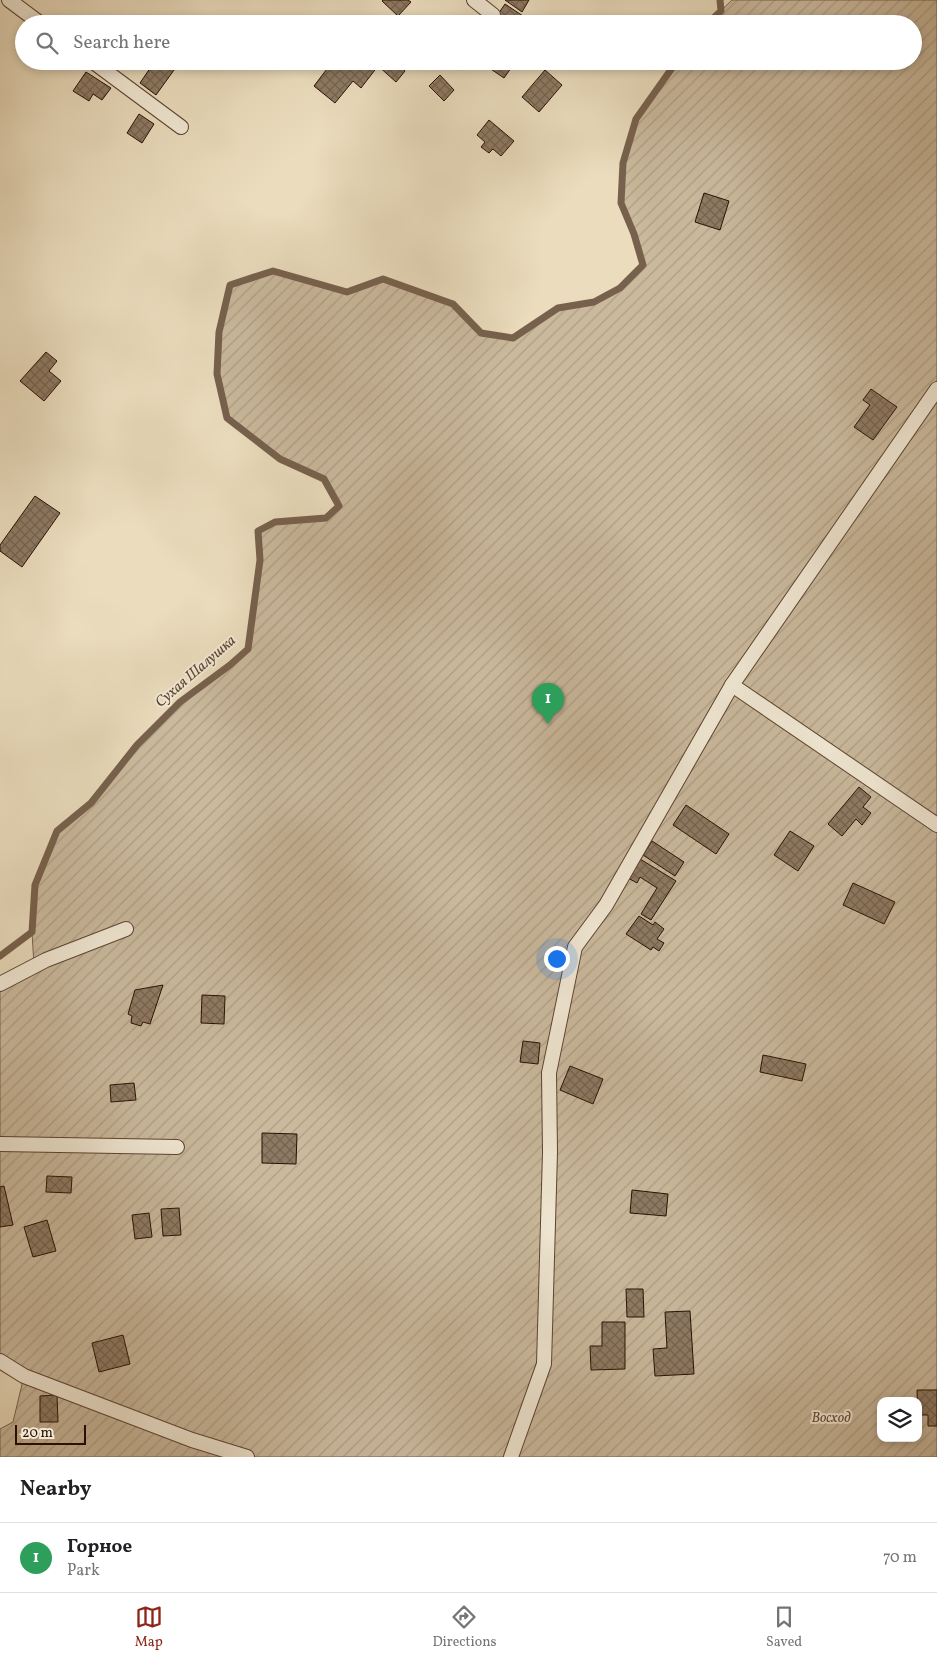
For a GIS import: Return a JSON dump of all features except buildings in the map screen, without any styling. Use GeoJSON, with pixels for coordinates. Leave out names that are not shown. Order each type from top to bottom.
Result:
{"type":"FeatureCollection","features":[{"type":"Feature","properties":{"kind":"lane"},"geometry":{"type":"LineString","coordinates":[[9,0],[29,15]]}},
{"type":"Feature","properties":{"kind":"lane"},"geometry":{"type":"LineString","coordinates":[[474,0],[492,15]]}},
{"type":"Feature","properties":{"kind":"lane"},"geometry":{"type":"LineString","coordinates":[[104,70],[181,127]]}},
{"type":"Feature","properties":{"kind":"lane"},"geometry":{"type":"LineString","coordinates":[[511,1457],[544,1364],[550,1152],[549,1073],[575,947],[606,906],[732,685],[937,389]]}},
{"type":"Feature","properties":{"kind":"lane"},"geometry":{"type":"LineString","coordinates":[[732,685],[937,825]]}},
{"type":"Feature","properties":{"kind":"lane"},"geometry":{"type":"LineString","coordinates":[[0,984],[46,960],[126,929]]}},
{"type":"Feature","properties":{"kind":"lane"},"geometry":{"type":"LineString","coordinates":[[0,1144],[176,1147]]}},
{"type":"Feature","properties":{"kind":"lane"},"geometry":{"type":"LineString","coordinates":[[0,1361],[24,1376],[192,1440],[247,1457]]}},
{"type":"Feature","properties":{"kind":"green space","name":"Восход"},"geometry":{"type":"Polygon","coordinates":[[[732,0],[937,0],[937,1457],[0,1457],[0,1429],[13,1422],[24,1376],[0,1361],[0,984],[34,966],[32,932],[35,885],[57,831],[91,803],[137,745],[180,702],[230,665],[248,649],[260,560],[258,531],[275,522],[326,518],[339,506],[324,479],[280,459],[227,418],[217,374],[219,332],[230,285],[273,271],[347,292],[383,279],[453,304],[481,333],[513,338],[558,308],[594,302],[620,288],[643,265],[634,234],[621,203],[623,163],[636,119],[671,70],[922,70],[922,15],[716,15],[732,0]]]}},
{"type":"Feature","properties":{"kind":"waterway","name":"Сухая Шалушка"},"geometry":{"type":"LineString","coordinates":[[717,15],[721,11],[720,0]]}},
{"type":"Feature","properties":{"kind":"waterway","name":"Сухая Шалушка"},"geometry":{"type":"LineString","coordinates":[[0,956],[32,932],[35,885],[57,831],[91,803],[137,745],[180,702],[230,665],[248,649],[260,560],[258,531],[275,522],[326,518],[339,506],[324,479],[280,459],[227,418],[217,374],[219,332],[230,285],[273,271],[347,292],[383,279],[453,304],[481,333],[513,338],[558,308],[594,302],[620,288],[643,265],[634,234],[621,203],[623,163],[636,119],[671,70]]}},
{"type":"Feature","properties":{"kind":"place","name":"Горное"},"geometry":{"type":"Point","coordinates":[548,724]}}]}
